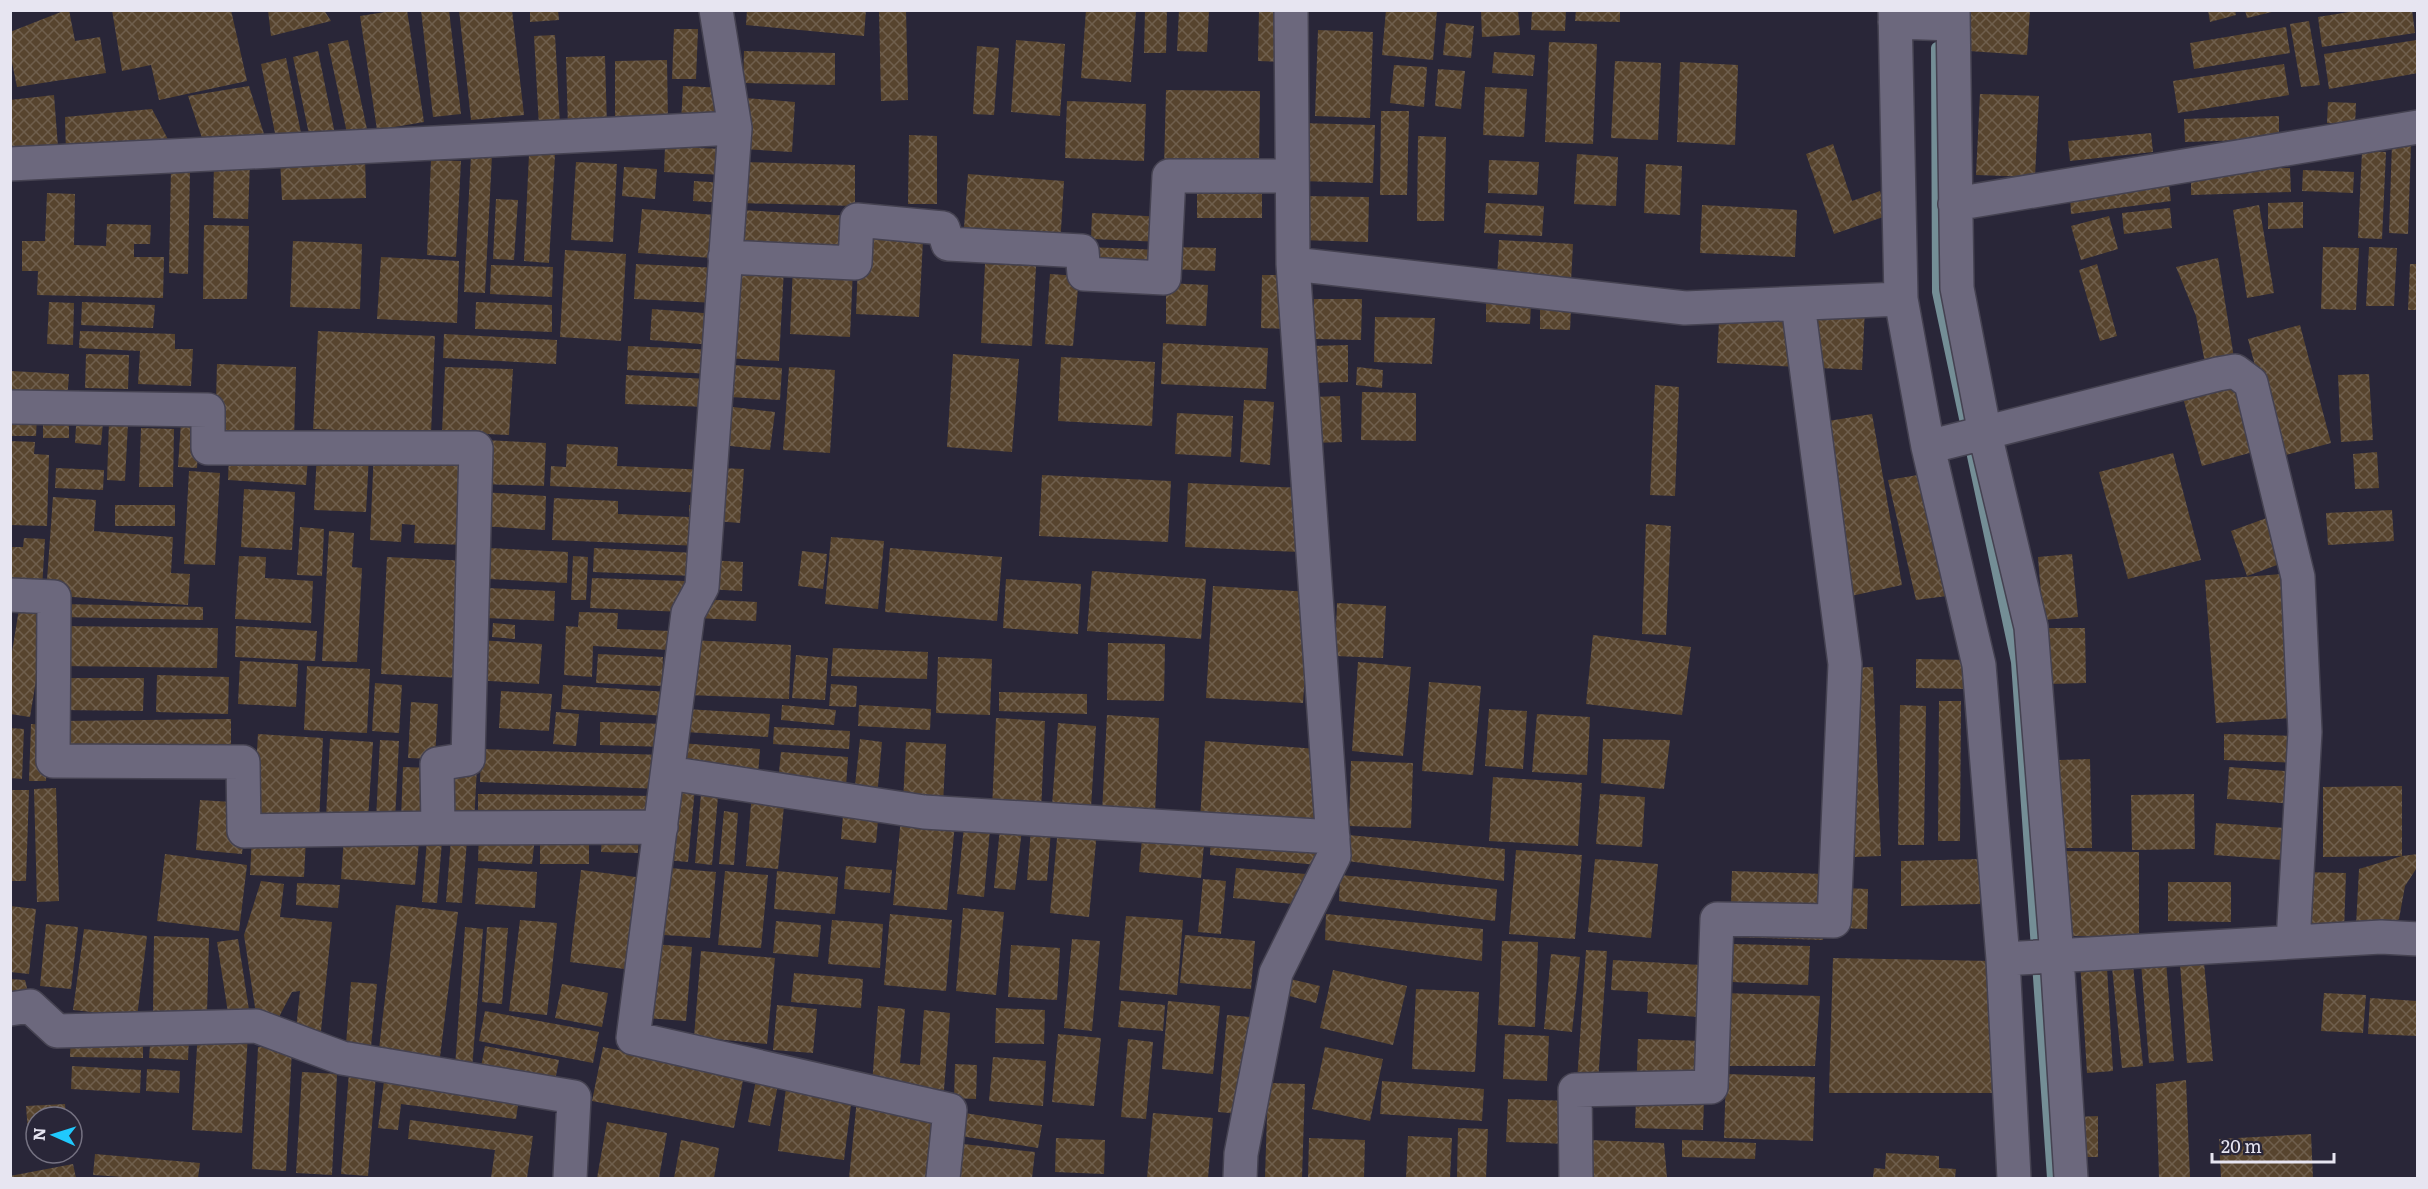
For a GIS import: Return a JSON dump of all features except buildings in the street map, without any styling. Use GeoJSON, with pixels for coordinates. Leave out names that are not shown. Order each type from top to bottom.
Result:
{"type":"FeatureCollection","features":[{"type":"Feature","properties":{"kind":"street"},"geometry":{"type":"LineString","coordinates":[[716,10],[735,128],[702,587],[688,613],[633,1038],[950,1110],[943,1179]]}},
{"type":"Feature","properties":{"kind":"street"},"geometry":{"type":"LineString","coordinates":[[1240,1179],[1241,1154],[1276,973],[1334,855],[1293,264],[1291,10]]}},
{"type":"Feature","properties":{"kind":"street"},"geometry":{"type":"LineString","coordinates":[[2014,1179],[2003,959],[1979,665],[1928,447],[1900,299],[1895,16],[1953,17],[1957,288],[1985,434],[2031,627],[2071,1179]]}},
{"type":"Feature","properties":{"kind":"street"},"geometry":{"type":"LineString","coordinates":[[1955,204],[2418,127]]}},
{"type":"Feature","properties":{"kind":"street"},"geometry":{"type":"LineString","coordinates":[[10,164],[735,128]]}},
{"type":"Feature","properties":{"kind":"street"},"geometry":{"type":"LineString","coordinates":[[725,257],[855,263],[857,220],[943,228],[948,244],[1082,251],[1084,274],[1164,278],[1169,176],[1292,176]]}},
{"type":"Feature","properties":{"kind":"street"},"geometry":{"type":"LineString","coordinates":[[1293,264],[1686,308],[1900,299]]}},
{"type":"Feature","properties":{"kind":"street"},"geometry":{"type":"LineString","coordinates":[[1576,1179],[1575,1090],[1711,1087],[1716,919],[1834,921],[1845,664],[1798,304]]}},
{"type":"Feature","properties":{"kind":"street"},"geometry":{"type":"LineString","coordinates":[[1928,447],[2218,374],[2235,371],[2251,383],[2298,577],[2305,732],[2293,942]]}},
{"type":"Feature","properties":{"kind":"street"},"geometry":{"type":"LineString","coordinates":[[10,407],[208,410],[207,448],[476,448],[468,759],[437,764],[438,828]]}},
{"type":"Feature","properties":{"kind":"street"},"geometry":{"type":"LineString","coordinates":[[10,595],[54,597],[53,761],[243,762],[244,831],[661,827]]}},
{"type":"Feature","properties":{"kind":"street"},"geometry":{"type":"LineString","coordinates":[[668,772],[924,812],[1333,837]]}},
{"type":"Feature","properties":{"kind":"street"},"geometry":{"type":"LineString","coordinates":[[2003,959],[2381,937],[2418,939]]}},
{"type":"Feature","properties":{"kind":"street"},"geometry":{"type":"LineString","coordinates":[[10,1009],[30,1006],[57,1031],[256,1026],[342,1058],[574,1097],[570,1179]]}},
{"type":"Feature","properties":{"kind":"waterway"},"geometry":{"type":"LineString","coordinates":[[1937,48],[1938,292],[2017,662],[2053,1178]]}}]}
